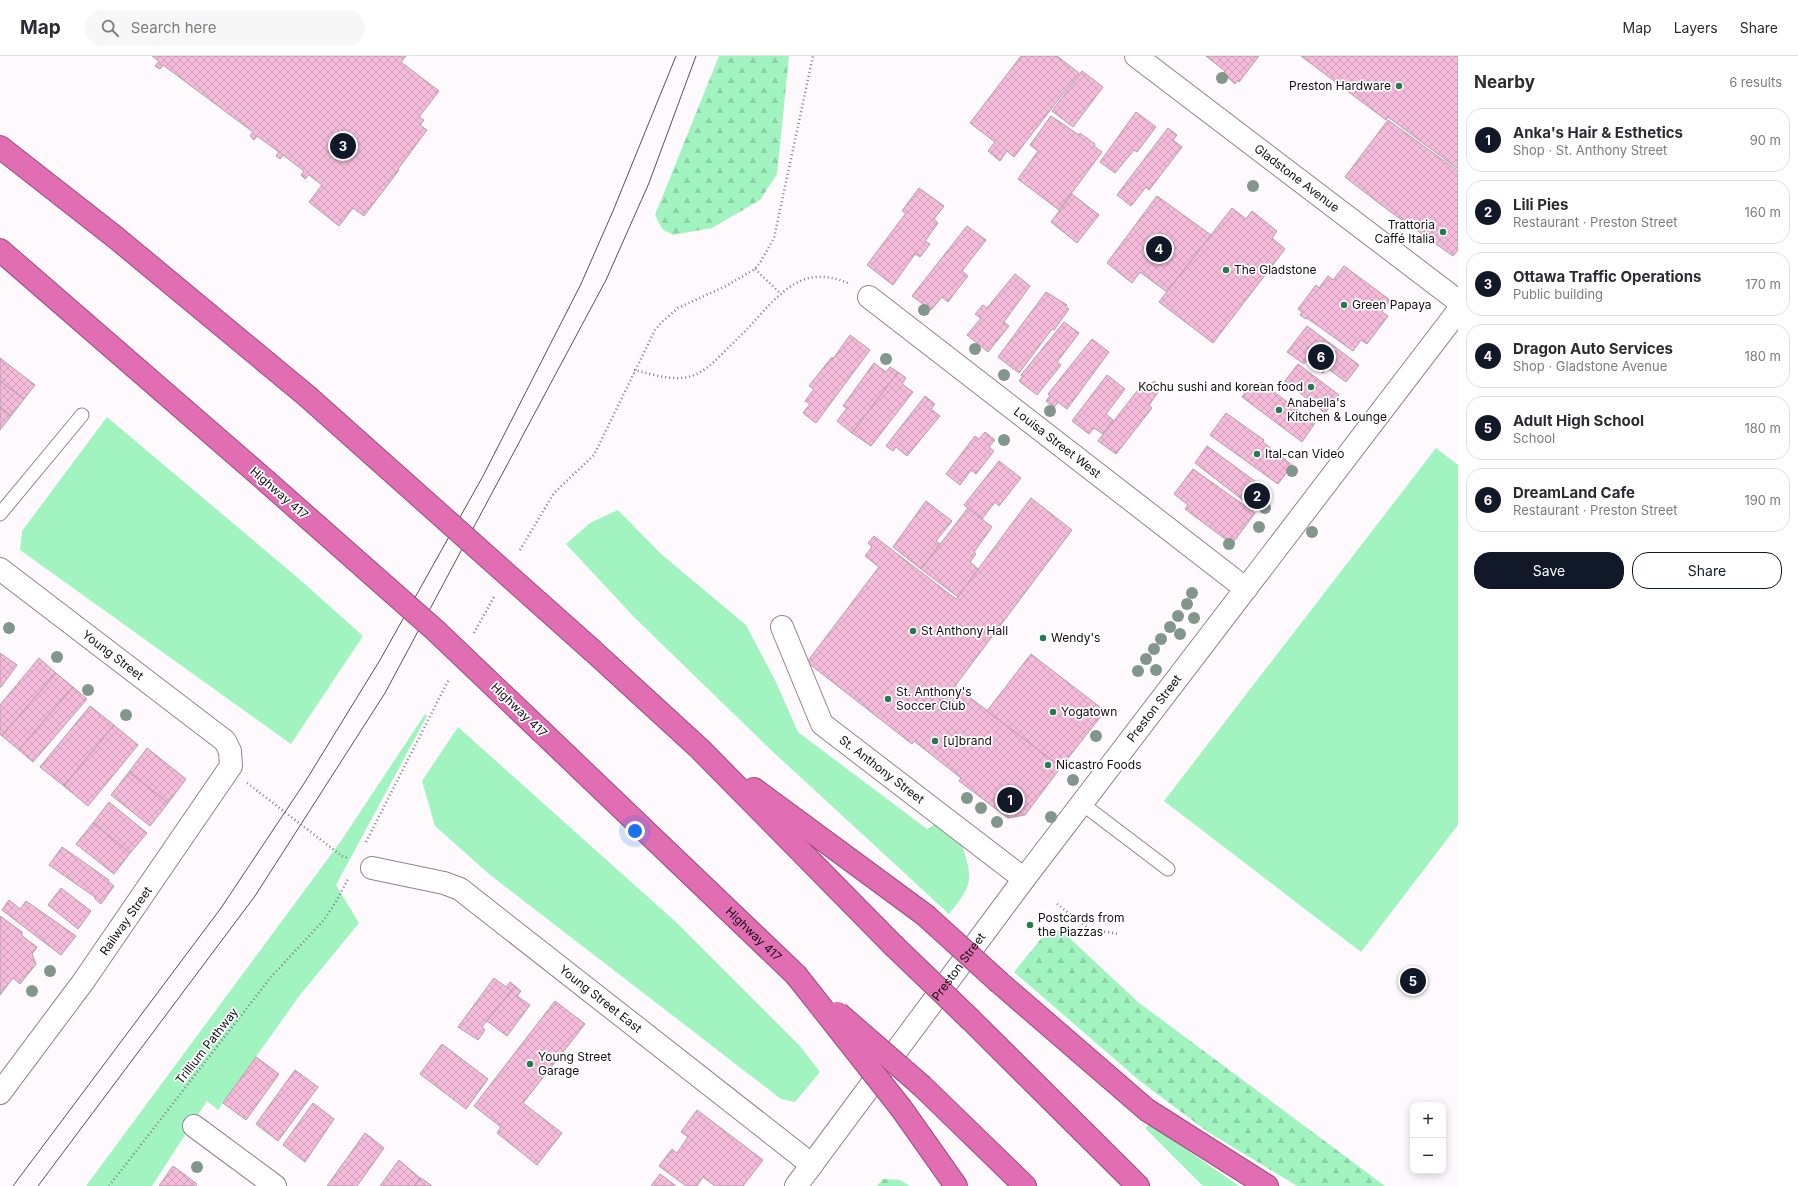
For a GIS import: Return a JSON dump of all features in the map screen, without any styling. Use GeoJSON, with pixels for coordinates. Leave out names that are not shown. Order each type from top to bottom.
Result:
{"type":"FeatureCollection","features":[{"type":"Feature","properties":{"kind":"highway"},"geometry":{"type":"LineString","coordinates":[[0,147],[115,237],[307,396],[594,651],[700,749],[893,945],[971,1020],[1138,1186]]}},
{"type":"Feature","properties":{"kind":"highway","name":"Highway 417"},"geometry":{"type":"LineString","coordinates":[[0,250],[435,630],[796,975],[922,1086],[1025,1186]]}},
{"type":"Feature","properties":{"kind":"highway"},"geometry":{"type":"LineString","coordinates":[[700,749],[925,915],[1000,983],[1147,1110],[1267,1186]]}},
{"type":"Feature","properties":{"kind":"highway"},"geometry":{"type":"LineString","coordinates":[[796,975],[901,1108],[956,1186]]}},
{"type":"Feature","properties":{"kind":"street","name":"Gladstone Avenue"},"geometry":{"type":"LineString","coordinates":[[1136,56],[1458,301]]}},
{"type":"Feature","properties":{"kind":"street","name":"Louisa Street West"},"geometry":{"type":"LineString","coordinates":[[869,297],[1246,589]]}},
{"type":"Feature","properties":{"kind":"street","name":"Preston Street"},"geometry":{"type":"LineString","coordinates":[[796,1186],[1024,879],[1458,311]]}},
{"type":"Feature","properties":{"kind":"street","name":"Young Street"},"geometry":{"type":"LineString","coordinates":[[0,569],[225,741]]}},
{"type":"Feature","properties":{"kind":"street","name":"St. Anthony Street"},"geometry":{"type":"LineString","coordinates":[[782,628],[822,724],[1024,879]]}},
{"type":"Feature","properties":{"kind":"street","name":"Railway Street"},"geometry":{"type":"LineString","coordinates":[[0,1093],[83,982],[224,778],[231,766],[230,751],[225,741]]}},
{"type":"Feature","properties":{"kind":"street","name":"Young Street East"},"geometry":{"type":"LineString","coordinates":[[372,868],[444,883],[460,889],[812,1165]]}},
{"type":"Feature","properties":{"kind":"street"},"geometry":{"type":"LineString","coordinates":[[194,1126],[275,1186]]}},
{"type":"Feature","properties":{"kind":"lane"},"geometry":{"type":"LineString","coordinates":[[0,514],[82,415]]}},
{"type":"Feature","properties":{"kind":"lane"},"geometry":{"type":"LineString","coordinates":[[1081,804],[1168,869]]}},
{"type":"Feature","properties":{"kind":"path"},"geometry":{"type":"LineString","coordinates":[[813,56],[774,238],[761,261],[755,269],[731,284],[678,308],[655,330],[634,370],[674,379],[690,376],[700,372],[715,360],[781,294],[795,283],[804,279],[827,277],[853,285],[869,297]]}},
{"type":"Feature","properties":{"kind":"path"},"geometry":{"type":"LineString","coordinates":[[755,269],[781,294]]}},
{"type":"Feature","properties":{"kind":"path"},"geometry":{"type":"LineString","coordinates":[[247,783],[342,856]]}},
{"type":"Feature","properties":{"kind":"path"},"geometry":{"type":"LineString","coordinates":[[1057,904],[1089,928],[1119,934]]}},
{"type":"Feature","properties":{"kind":"path","name":"Trillium Pathway"},"geometry":{"type":"LineString","coordinates":[[109,1186],[271,977],[324,920]]}},
{"type":"Feature","properties":{"kind":"green space"},"geometry":{"type":"Polygon","coordinates":[[[719,56],[789,56],[777,174],[760,200],[712,228],[673,235],[662,229],[655,215],[719,56]]]}},
{"type":"Feature","properties":{"kind":"green space"},"geometry":{"type":"Polygon","coordinates":[[[107,417],[298,578],[363,636],[291,744],[20,550],[22,531],[107,417]]]}},
{"type":"Feature","properties":{"kind":"green space"},"geometry":{"type":"Polygon","coordinates":[[[1436,448],[1458,465],[1458,825],[1361,952],[1164,801],[1436,448]]]}},
{"type":"Feature","properties":{"kind":"green space"},"geometry":{"type":"Polygon","coordinates":[[[618,510],[660,553],[746,625],[776,682],[798,732],[927,829],[937,823],[960,838],[969,870],[968,885],[964,894],[949,914],[771,750],[635,618],[566,544],[590,523],[618,510]]]}},
{"type":"Feature","properties":{"kind":"green space"},"geometry":{"type":"Polygon","coordinates":[[[425,714],[427,716],[336,885],[359,923],[300,995],[218,1110],[207,1101],[152,1186],[86,1186],[341,841],[425,714]]]}},
{"type":"Feature","properties":{"kind":"green space"},"geometry":{"type":"Polygon","coordinates":[[[458,727],[677,923],[800,1046],[820,1072],[795,1102],[781,1099],[489,874],[435,826],[422,781],[458,727]]]}},
{"type":"Feature","properties":{"kind":"green space"},"geometry":{"type":"Polygon","coordinates":[[[1053,930],[1062,931],[1138,1002],[1385,1186],[1297,1186],[1208,1132],[1140,1081],[1014,972],[1045,934],[1053,930]]]}},
{"type":"Feature","properties":{"kind":"green space"},"geometry":{"type":"Polygon","coordinates":[[[1150,1124],[1239,1186],[1203,1186],[1145,1128],[1150,1124]]]}},
{"type":"Feature","properties":{"kind":"green space"},"geometry":{"type":"Polygon","coordinates":[[[883,1179],[900,1180],[910,1186],[877,1186],[883,1179]]]}},
{"type":"Feature","properties":{"kind":"building"},"geometry":{"type":"Polygon","coordinates":[[[152,56],[406,56],[401,62],[439,91],[419,117],[424,120],[420,125],[427,130],[398,169],[399,170],[364,216],[353,208],[339,226],[309,202],[322,185],[309,175],[305,179],[301,175],[304,171],[283,155],[280,159],[276,156],[279,152],[257,136],[254,140],[250,136],[253,132],[163,65],[160,69],[155,66],[159,61],[152,56]]]}},
{"type":"Feature","properties":{"kind":"building"},"geometry":{"type":"Polygon","coordinates":[[[1021,56],[1057,56],[1079,73],[1014,157],[1007,151],[1000,161],[988,151],[995,142],[970,123],[1021,56]]]}},
{"type":"Feature","properties":{"kind":"building"},"geometry":{"type":"Polygon","coordinates":[[[1206,56],[1259,56],[1239,82],[1238,80],[1235,84],[1223,73],[1225,71],[1206,56]]]}},
{"type":"Feature","properties":{"kind":"building","name":"Preston Hardware"},"geometry":{"type":"Polygon","coordinates":[[[1301,56],[1458,56],[1458,169],[1388,117],[1386,120],[1301,56]]]}},
{"type":"Feature","properties":{"kind":"building"},"geometry":{"type":"Polygon","coordinates":[[[1082,71],[1103,87],[1073,127],[1052,111],[1082,71]]]}},
{"type":"Feature","properties":{"kind":"building"},"geometry":{"type":"Polygon","coordinates":[[[1136,112],[1156,127],[1137,152],[1134,150],[1115,173],[1100,162],[1136,112]]]}},
{"type":"Feature","properties":{"kind":"building"},"geometry":{"type":"Polygon","coordinates":[[[1051,116],[1079,135],[1080,133],[1095,144],[1094,146],[1102,152],[1059,210],[1018,179],[1038,151],[1030,145],[1051,116]]]}},
{"type":"Feature","properties":{"kind":"building"},"geometry":{"type":"Polygon","coordinates":[[[1388,120],[1458,171],[1458,250],[1453,256],[1388,210],[1345,177],[1388,120]]]}},
{"type":"Feature","properties":{"kind":"building"},"geometry":{"type":"Polygon","coordinates":[[[1168,128],[1177,135],[1173,140],[1182,147],[1149,190],[1146,187],[1131,206],[1117,195],[1168,128]]]}},
{"type":"Feature","properties":{"kind":"building"},"geometry":{"type":"Polygon","coordinates":[[[919,188],[944,206],[934,219],[938,223],[925,241],[930,244],[920,257],[915,254],[893,285],[867,265],[906,213],[902,211],[919,188]]]}},
{"type":"Feature","properties":{"kind":"building"},"geometry":{"type":"Polygon","coordinates":[[[1072,194],[1099,215],[1077,243],[1051,222],[1072,194]]]}},
{"type":"Feature","properties":{"kind":"building"},"geometry":{"type":"Polygon","coordinates":[[[1157,196],[1211,235],[1167,292],[1140,272],[1132,283],[1107,263],[1157,196]]]}},
{"type":"Feature","properties":{"kind":"building","name":"The Gladstone"},"geometry":{"type":"Polygon","coordinates":[[[1232,208],[1246,219],[1252,211],[1277,231],[1272,238],[1285,249],[1213,343],[1159,302],[1232,208]]]}},
{"type":"Feature","properties":{"kind":"building"},"geometry":{"type":"Polygon","coordinates":[[[967,226],[986,240],[962,271],[968,276],[948,302],[942,297],[931,310],[912,296],[967,226]]]}},
{"type":"Feature","properties":{"kind":"building","name":"Green Papaya"},"geometry":{"type":"Polygon","coordinates":[[[1344,266],[1390,300],[1382,312],[1388,316],[1367,344],[1361,340],[1353,351],[1307,318],[1306,319],[1300,315],[1302,312],[1298,309],[1316,285],[1319,288],[1328,276],[1333,280],[1344,266]]]}},
{"type":"Feature","properties":{"kind":"building"},"geometry":{"type":"Polygon","coordinates":[[[1015,274],[1030,286],[1004,322],[1009,326],[988,352],[967,335],[981,318],[975,314],[983,305],[987,308],[1015,274]]]}},
{"type":"Feature","properties":{"kind":"building"},"geometry":{"type":"Polygon","coordinates":[[[1046,292],[1067,305],[1065,306],[1069,309],[1019,373],[998,357],[1046,292]]]}},
{"type":"Feature","properties":{"kind":"building"},"geometry":{"type":"Polygon","coordinates":[[[1064,322],[1079,333],[1057,362],[1061,365],[1037,395],[1019,381],[1023,376],[1021,375],[1064,322]]]}},
{"type":"Feature","properties":{"kind":"building"},"geometry":{"type":"Polygon","coordinates":[[[1307,326],[1359,365],[1346,382],[1327,368],[1323,373],[1306,361],[1304,364],[1287,352],[1307,326]]]}},
{"type":"Feature","properties":{"kind":"building"},"geometry":{"type":"Polygon","coordinates":[[[850,335],[870,350],[816,423],[803,413],[810,404],[805,401],[814,389],[809,386],[832,357],[833,359],[850,335]]]}},
{"type":"Feature","properties":{"kind":"building"},"geometry":{"type":"Polygon","coordinates":[[[1092,339],[1109,352],[1067,409],[1058,402],[1054,408],[1046,401],[1050,396],[1048,394],[1092,339]]]}},
{"type":"Feature","properties":{"kind":"building"},"geometry":{"type":"Polygon","coordinates":[[[0,358],[35,385],[24,399],[0,381],[0,358]]]}},
{"type":"Feature","properties":{"kind":"building"},"geometry":{"type":"Polygon","coordinates":[[[874,363],[886,372],[890,367],[898,372],[852,433],[837,421],[847,408],[843,406],[874,363]]]}},
{"type":"Feature","properties":{"kind":"building","name":"Kochu sushi and korean food"},"geometry":{"type":"Polygon","coordinates":[[[1298,364],[1339,395],[1325,413],[1285,381],[1298,364]]]}},
{"type":"Feature","properties":{"kind":"building"},"geometry":{"type":"Polygon","coordinates":[[[898,372],[906,378],[902,384],[913,392],[871,446],[852,433],[898,372]]]}},
{"type":"Feature","properties":{"kind":"building"},"geometry":{"type":"Polygon","coordinates":[[[1107,375],[1125,389],[1106,414],[1113,420],[1103,434],[1094,428],[1089,434],[1072,421],[1107,375]]]}},
{"type":"Feature","properties":{"kind":"building"},"geometry":{"type":"Polygon","coordinates":[[[0,381],[24,399],[11,416],[0,407],[0,381]]]}},
{"type":"Feature","properties":{"kind":"building"},"geometry":{"type":"Polygon","coordinates":[[[1145,381],[1150,386],[1154,381],[1162,387],[1149,405],[1152,408],[1116,454],[1098,441],[1145,381]]]}},
{"type":"Feature","properties":{"kind":"building","name":"Anabella's Kitchen & Lounge"},"geometry":{"type":"Polygon","coordinates":[[[1261,382],[1315,423],[1302,442],[1242,397],[1253,383],[1257,386],[1261,382]]]}},
{"type":"Feature","properties":{"kind":"building"},"geometry":{"type":"Polygon","coordinates":[[[925,396],[935,404],[931,409],[940,416],[907,456],[896,447],[893,451],[886,446],[925,396]]]}},
{"type":"Feature","properties":{"kind":"building"},"geometry":{"type":"Polygon","coordinates":[[[0,407],[11,416],[0,430],[0,407]]]}},
{"type":"Feature","properties":{"kind":"building","name":"Ital-can Video"},"geometry":{"type":"Polygon","coordinates":[[[1226,413],[1264,440],[1263,442],[1292,465],[1278,484],[1210,435],[1226,413]]]}},
{"type":"Feature","properties":{"kind":"building"},"geometry":{"type":"Polygon","coordinates":[[[985,432],[995,440],[989,447],[994,451],[976,474],[971,470],[960,485],[946,474],[975,436],[979,439],[985,432]]]}},
{"type":"Feature","properties":{"kind":"building"},"geometry":{"type":"Polygon","coordinates":[[[1207,446],[1271,493],[1257,511],[1195,463],[1207,446]]]}},
{"type":"Feature","properties":{"kind":"building"},"geometry":{"type":"Polygon","coordinates":[[[999,461],[1021,478],[999,506],[995,502],[982,519],[964,505],[999,461]]]}},
{"type":"Feature","properties":{"kind":"building"},"geometry":{"type":"Polygon","coordinates":[[[1193,469],[1255,513],[1232,544],[1185,509],[1188,505],[1174,494],[1193,469]]]}},
{"type":"Feature","properties":{"kind":"building","name":"St Anthony Hall"},"geometry":{"type":"Polygon","coordinates":[[[1031,498],[1072,530],[955,686],[1061,767],[1025,815],[1008,818],[959,781],[961,778],[914,741],[912,744],[807,662],[879,567],[865,556],[872,547],[868,543],[874,536],[956,599],[1031,498]]]}},
{"type":"Feature","properties":{"kind":"building"},"geometry":{"type":"Polygon","coordinates":[[[926,501],[952,521],[936,541],[940,544],[921,569],[893,547],[926,501]]]}},
{"type":"Feature","properties":{"kind":"building"},"geometry":{"type":"Polygon","coordinates":[[[968,508],[992,527],[974,552],[976,554],[970,562],[978,569],[958,597],[921,569],[968,508]]]}},
{"type":"Feature","properties":{"kind":"building"},"geometry":{"type":"Polygon","coordinates":[[[0,653],[17,665],[1,687],[0,687],[0,653]]]}},
{"type":"Feature","properties":{"kind":"building"},"geometry":{"type":"Polygon","coordinates":[[[1031,654],[1105,711],[1061,767],[987,711],[1031,654]]]}},
{"type":"Feature","properties":{"kind":"building"},"geometry":{"type":"Polygon","coordinates":[[[39,658],[56,673],[2,736],[0,734],[0,705],[39,658]]]}},
{"type":"Feature","properties":{"kind":"building"},"geometry":{"type":"Polygon","coordinates":[[[56,673],[73,687],[19,750],[2,736],[56,673]]]}},
{"type":"Feature","properties":{"kind":"building"},"geometry":{"type":"Polygon","coordinates":[[[73,687],[87,699],[33,762],[19,750],[73,687]]]}},
{"type":"Feature","properties":{"kind":"building"},"geometry":{"type":"Polygon","coordinates":[[[90,706],[114,725],[64,786],[40,767],[90,706]]]}},
{"type":"Feature","properties":{"kind":"building"},"geometry":{"type":"Polygon","coordinates":[[[114,725],[138,745],[88,806],[64,786],[114,725]]]}},
{"type":"Feature","properties":{"kind":"building"},"geometry":{"type":"Polygon","coordinates":[[[147,748],[186,779],[168,803],[129,772],[147,748]]]}},
{"type":"Feature","properties":{"kind":"building"},"geometry":{"type":"Polygon","coordinates":[[[129,772],[168,803],[150,826],[111,795],[129,772]]]}},
{"type":"Feature","properties":{"kind":"building"},"geometry":{"type":"Polygon","coordinates":[[[109,802],[147,833],[130,853],[93,823],[109,802]]]}},
{"type":"Feature","properties":{"kind":"building"},"geometry":{"type":"Polygon","coordinates":[[[93,823],[130,853],[114,874],[76,844],[93,823]]]}},
{"type":"Feature","properties":{"kind":"building"},"geometry":{"type":"Polygon","coordinates":[[[62,847],[109,880],[108,881],[114,886],[101,904],[95,899],[95,897],[49,865],[62,847]]]}},
{"type":"Feature","properties":{"kind":"building"},"geometry":{"type":"Polygon","coordinates":[[[61,888],[91,911],[78,929],[48,905],[61,888]]]}},
{"type":"Feature","properties":{"kind":"building"},"geometry":{"type":"Polygon","coordinates":[[[9,900],[20,909],[26,901],[76,936],[61,955],[2,910],[9,900]]]}},
{"type":"Feature","properties":{"kind":"building"},"geometry":{"type":"Polygon","coordinates":[[[0,916],[22,932],[22,936],[37,947],[32,954],[36,964],[20,984],[13,978],[0,995],[0,916]]]}},
{"type":"Feature","properties":{"kind":"building"},"geometry":{"type":"Polygon","coordinates":[[[494,978],[506,987],[510,982],[515,986],[482,1027],[485,1030],[478,1040],[458,1027],[494,978]]]}},
{"type":"Feature","properties":{"kind":"building"},"geometry":{"type":"Polygon","coordinates":[[[515,986],[521,991],[517,996],[530,1005],[507,1036],[487,1021],[515,986]]]}},
{"type":"Feature","properties":{"kind":"building","name":"Young Street Garage"},"geometry":{"type":"Polygon","coordinates":[[[555,1001],[585,1024],[523,1103],[562,1133],[537,1165],[497,1133],[501,1127],[474,1106],[555,1001]]]}},
{"type":"Feature","properties":{"kind":"building"},"geometry":{"type":"Polygon","coordinates":[[[442,1044],[488,1079],[466,1109],[420,1074],[442,1044]]]}},
{"type":"Feature","properties":{"kind":"building"},"geometry":{"type":"Polygon","coordinates":[[[256,1057],[279,1074],[246,1120],[223,1103],[256,1057]]]}},
{"type":"Feature","properties":{"kind":"building"},"geometry":{"type":"Polygon","coordinates":[[[295,1070],[318,1087],[278,1141],[256,1124],[295,1070]]]}},
{"type":"Feature","properties":{"kind":"building"},"geometry":{"type":"Polygon","coordinates":[[[313,1103],[334,1119],[305,1162],[283,1145],[313,1103]]]}},
{"type":"Feature","properties":{"kind":"building"},"geometry":{"type":"Polygon","coordinates":[[[697,1110],[763,1160],[743,1186],[715,1186],[703,1177],[697,1186],[686,1186],[659,1166],[672,1149],[677,1153],[688,1137],[681,1132],[697,1110]]]}},
{"type":"Feature","properties":{"kind":"building"},"geometry":{"type":"Polygon","coordinates":[[[365,1133],[384,1148],[357,1186],[327,1186],[365,1133]]]}},
{"type":"Feature","properties":{"kind":"building"},"geometry":{"type":"Polygon","coordinates":[[[399,1160],[420,1178],[414,1186],[380,1186],[399,1160]]]}},
{"type":"Feature","properties":{"kind":"building"},"geometry":{"type":"Polygon","coordinates":[[[173,1166],[197,1184],[195,1186],[159,1186],[173,1166]]]}},
{"type":"Feature","properties":{"kind":"building"},"geometry":{"type":"Polygon","coordinates":[[[660,1174],[676,1186],[651,1186],[660,1174]]]}},
{"type":"Feature","properties":{"kind":"building"},"geometry":{"type":"Polygon","coordinates":[[[421,1178],[432,1186],[414,1186],[421,1178]]]}},
{"type":"Feature","properties":{"kind":"tram line"},"geometry":{"type":"LineString","coordinates":[[13,1186],[221,908],[305,782],[380,660],[483,476],[581,284],[613,211],[676,56]]}},
{"type":"Feature","properties":{"kind":"tram line"},"geometry":{"type":"LineString","coordinates":[[38,1186],[255,896],[385,693],[606,280],[649,183],[696,56]]}},
{"type":"Feature","properties":{"kind":"place","name":"Preston Hardware"},"geometry":{"type":"Point","coordinates":[1399,86]}},
{"type":"Feature","properties":{"kind":"place","name":"Ottawa Traffic Operations"},"geometry":{"type":"Point","coordinates":[343,146]}},
{"type":"Feature","properties":{"kind":"place","name":"Trattoria Caffé Italia"},"geometry":{"type":"Point","coordinates":[1443,232]}},
{"type":"Feature","properties":{"kind":"place","name":"Dragon Auto Services"},"geometry":{"type":"Point","coordinates":[1159,249]}},
{"type":"Feature","properties":{"kind":"place","name":"The Gladstone"},"geometry":{"type":"Point","coordinates":[1226,270]}},
{"type":"Feature","properties":{"kind":"place","name":"Green Papaya"},"geometry":{"type":"Point","coordinates":[1344,305]}},
{"type":"Feature","properties":{"kind":"place","name":"DreamLand Cafe"},"geometry":{"type":"Point","coordinates":[1321,357]}},
{"type":"Feature","properties":{"kind":"place","name":"Kochu sushi and korean food"},"geometry":{"type":"Point","coordinates":[1311,387]}},
{"type":"Feature","properties":{"kind":"place","name":"Anabella's Kitchen & Lounge"},"geometry":{"type":"Point","coordinates":[1279,410]}},
{"type":"Feature","properties":{"kind":"place","name":"Ital-can Video"},"geometry":{"type":"Point","coordinates":[1257,454]}},
{"type":"Feature","properties":{"kind":"place","name":"Lili Pies"},"geometry":{"type":"Point","coordinates":[1257,496]}},
{"type":"Feature","properties":{"kind":"place","name":"St Anthony Hall"},"geometry":{"type":"Point","coordinates":[913,631]}},
{"type":"Feature","properties":{"kind":"place","name":"Wendy's"},"geometry":{"type":"Point","coordinates":[1043,638]}},
{"type":"Feature","properties":{"kind":"place","name":"St. Anthony's Soccer Club"},"geometry":{"type":"Point","coordinates":[888,699]}},
{"type":"Feature","properties":{"kind":"place","name":"Yogatown"},"geometry":{"type":"Point","coordinates":[1053,712]}},
{"type":"Feature","properties":{"kind":"place","name":"[u]brand"},"geometry":{"type":"Point","coordinates":[935,741]}},
{"type":"Feature","properties":{"kind":"place","name":"Nicastro Foods"},"geometry":{"type":"Point","coordinates":[1048,765]}},
{"type":"Feature","properties":{"kind":"place","name":"Anka's Hair & Esthetics"},"geometry":{"type":"Point","coordinates":[1010,800]}},
{"type":"Feature","properties":{"kind":"place","name":"Postcards from the Piazzas"},"geometry":{"type":"Point","coordinates":[1030,925]}},
{"type":"Feature","properties":{"kind":"place","name":"Adult High School"},"geometry":{"type":"Point","coordinates":[1413,981]}},
{"type":"Feature","properties":{"kind":"place","name":"Young Street Garage"},"geometry":{"type":"Point","coordinates":[530,1064]}}]}
